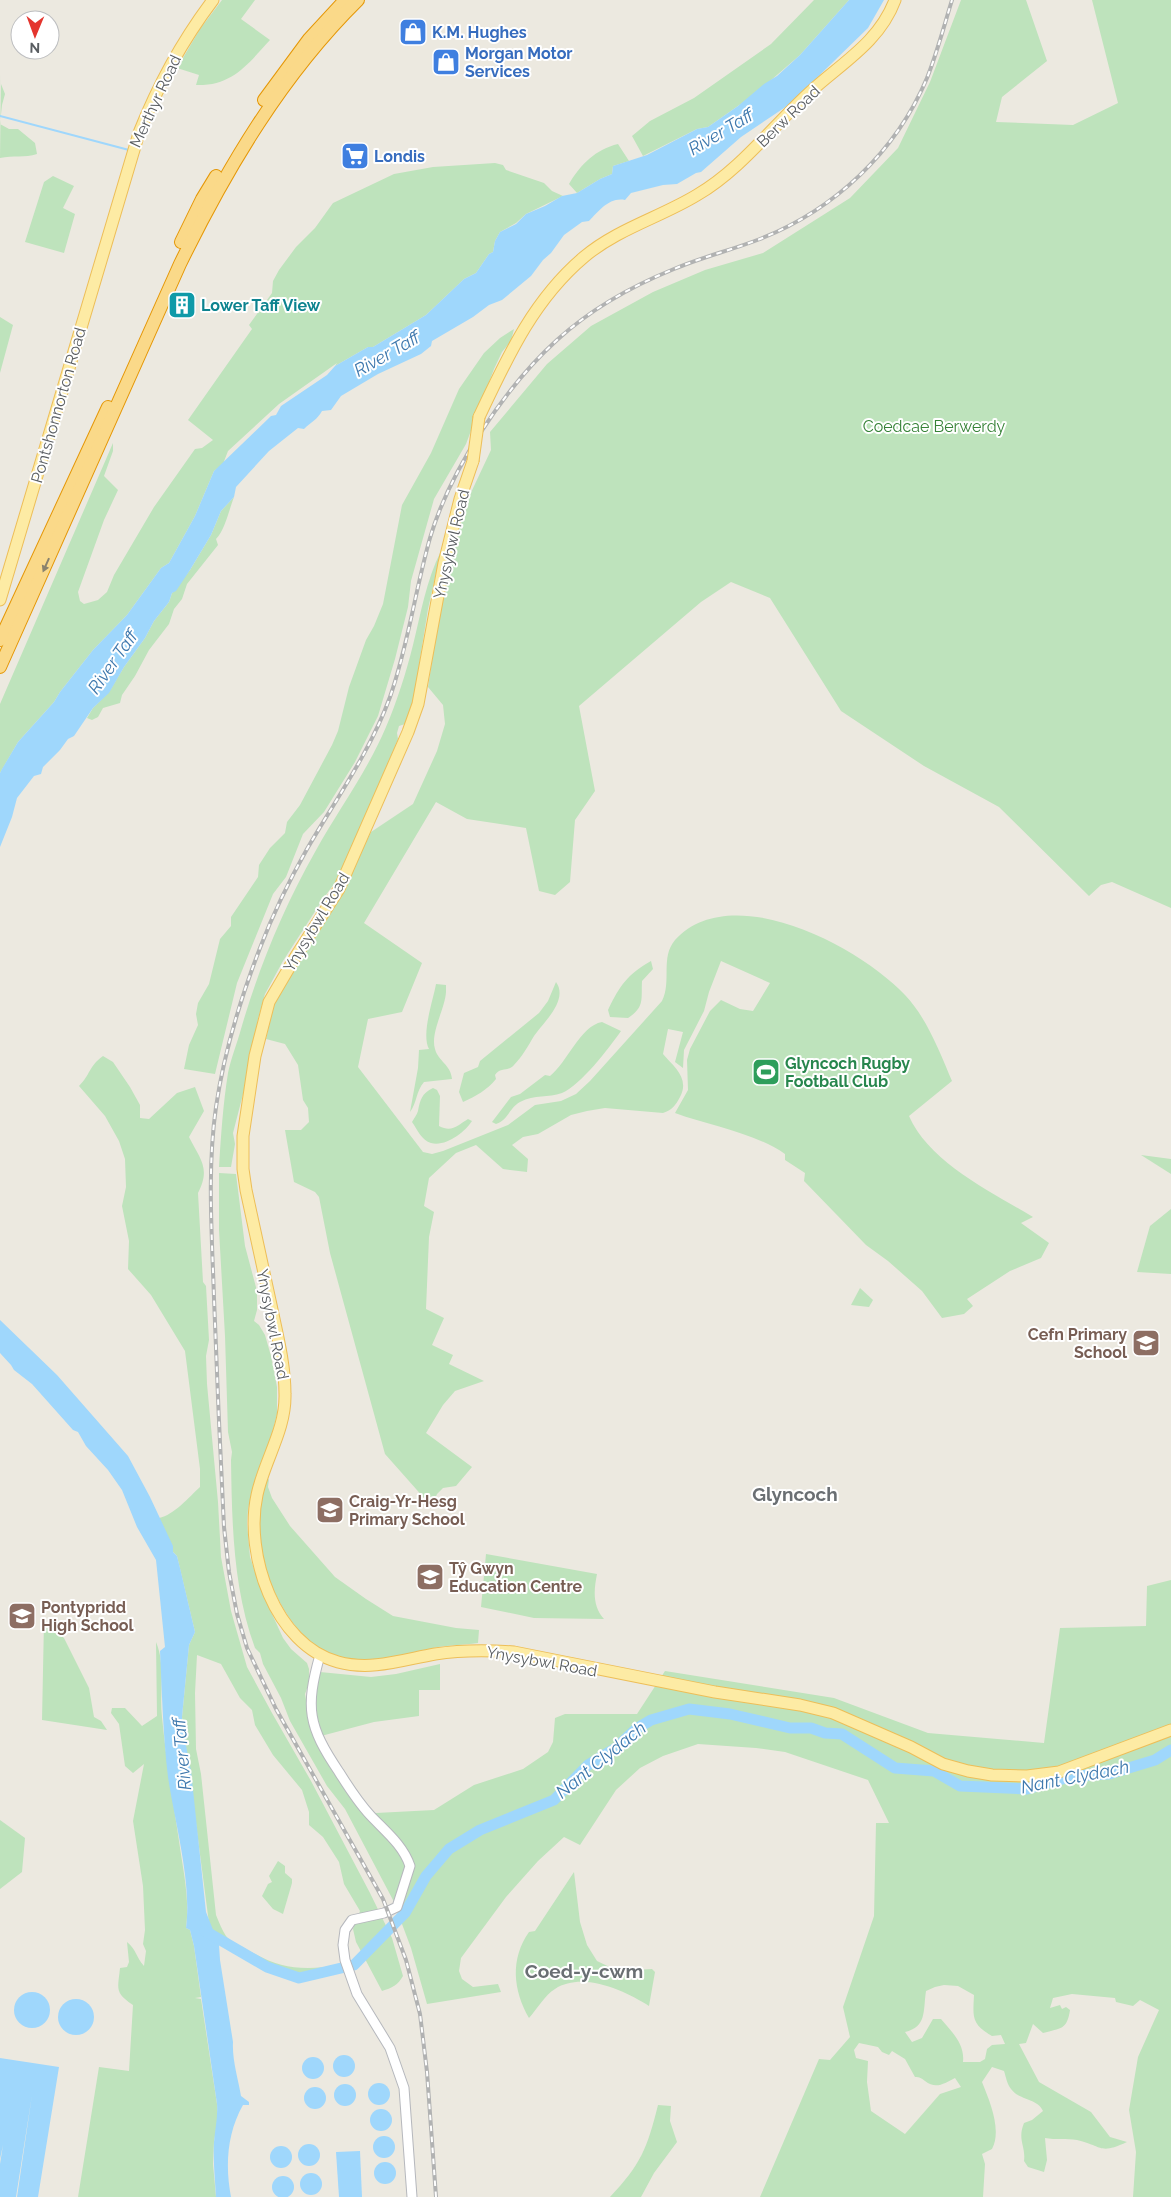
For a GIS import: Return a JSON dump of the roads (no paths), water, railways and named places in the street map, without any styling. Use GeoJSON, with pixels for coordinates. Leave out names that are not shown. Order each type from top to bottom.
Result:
{"type":"FeatureCollection","features":[{"type":"Feature","properties":{"kind":"highway"},"geometry":{"type":"LineString","coordinates":[[0,667],[180,264],[210,202],[274,100],[338,14],[345,0]]}},
{"type":"Feature","properties":{"kind":"highway"},"geometry":{"type":"LineString","coordinates":[[0,640],[202,199],[245,128],[283,73],[338,14],[358,0]]}},
{"type":"Feature","properties":{"kind":"main road","name":"Merthyr Road"},"geometry":{"type":"LineString","coordinates":[[114,210],[129,160],[147,113],[181,45],[213,0]]}},
{"type":"Feature","properties":{"kind":"main road","name":"Berw Road"},"geometry":{"type":"LineString","coordinates":[[663,213],[696,196],[722,178],[809,92],[844,65],[866,44],[880,29],[895,0]]}},
{"type":"Feature","properties":{"kind":"main road","name":"Pontshonnorton Road"},"geometry":{"type":"LineString","coordinates":[[0,600],[114,210]]}},
{"type":"Feature","properties":{"kind":"main road","name":"Ynysybwl Road"},"geometry":{"type":"LineString","coordinates":[[663,213],[607,241],[586,256],[560,279],[512,346],[478,417],[473,461],[460,499],[444,564],[418,704],[399,753],[339,889],[269,1002],[255,1056],[243,1136],[243,1169],[246,1190],[283,1359],[285,1395],[281,1426],[257,1493],[254,1518],[255,1543],[263,1577],[278,1613],[292,1632],[306,1645],[337,1662],[361,1666],[481,1649],[514,1652],[620,1674],[715,1692],[800,1705],[833,1713],[911,1747],[942,1764],[968,1771],[992,1775],[1027,1776],[1059,1772],[1171,1730]]}},
{"type":"Feature","properties":{"kind":"street"},"geometry":{"type":"LineString","coordinates":[[320,1654],[312,1686],[310,1708],[312,1722],[320,1743],[359,1804],[400,1846],[410,1866],[397,1907],[384,1913],[352,1920],[346,1927],[342,1946],[357,1994],[390,2048],[404,2088],[412,2197]]}},
{"type":"Feature","properties":{"kind":"water","name":"River Taff"},"geometry":{"type":"Polygon","coordinates":[[[849,0],[884,0],[868,28],[790,104],[741,137],[701,172],[677,184],[663,185],[631,193],[625,200],[609,203],[589,221],[582,222],[564,235],[531,276],[502,300],[489,305],[473,317],[432,341],[431,346],[421,354],[378,374],[341,396],[331,410],[322,411],[304,429],[298,428],[269,451],[236,487],[234,497],[221,511],[211,535],[190,570],[176,591],[172,593],[169,602],[154,621],[109,693],[93,708],[74,736],[68,739],[43,767],[41,774],[34,776],[17,798],[12,817],[0,847],[0,773],[2,769],[18,742],[54,702],[93,650],[127,615],[161,568],[169,563],[195,516],[214,471],[271,416],[276,415],[281,406],[327,375],[335,366],[368,347],[373,347],[426,315],[464,279],[476,273],[489,254],[493,252],[495,241],[500,232],[516,224],[526,214],[562,196],[577,193],[612,174],[613,166],[647,155],[697,129],[708,127],[777,76],[800,55],[849,0]]]}},
{"type":"Feature","properties":{"kind":"water","name":"River Taff"},"geometry":{"type":"Polygon","coordinates":[[[0,1320],[57,1375],[128,1456],[173,1546],[173,1552],[177,1556],[195,1632],[189,1645],[182,1717],[191,1771],[206,1912],[219,1945],[233,2042],[234,2062],[241,2096],[249,2102],[249,2105],[243,2105],[231,2138],[228,2173],[231,2197],[216,2197],[214,2142],[217,2104],[194,1946],[190,1930],[186,1928],[187,1892],[185,1872],[168,1777],[160,1651],[165,1647],[156,1560],[137,1527],[122,1490],[108,1470],[86,1446],[78,1432],[73,1430],[32,1384],[14,1370],[0,1353],[0,1320]]]}},
{"type":"Feature","properties":{"kind":"water"},"geometry":{"type":"Polygon","coordinates":[[[32,1992],[39,1993],[45,1997],[49,2003],[49,2017],[45,2023],[39,2027],[32,2028],[25,2027],[19,2023],[15,2017],[14,2010],[15,2003],[19,1997],[25,1993],[32,1992]]]}},
{"type":"Feature","properties":{"kind":"water"},"geometry":{"type":"Polygon","coordinates":[[[76,1999],[83,2000],[89,2004],[93,2010],[93,2024],[89,2030],[83,2034],[76,2035],[69,2034],[63,2030],[59,2024],[58,2017],[59,2010],[63,2004],[69,2000],[76,1999]]]}},
{"type":"Feature","properties":{"kind":"water"},"geometry":{"type":"Polygon","coordinates":[[[344,2055],[352,2058],[355,2066],[352,2074],[344,2077],[336,2074],[333,2066],[336,2058],[344,2055]]]}},
{"type":"Feature","properties":{"kind":"water"},"geometry":{"type":"Polygon","coordinates":[[[313,2057],[321,2060],[324,2068],[321,2076],[313,2079],[305,2076],[302,2068],[305,2060],[313,2057]]]}},
{"type":"Feature","properties":{"kind":"water"},"geometry":{"type":"Polygon","coordinates":[[[0,2058],[59,2067],[38,2197],[17,2197],[32,2095],[16,2197],[0,2197],[0,2164],[3,2145],[0,2159],[0,2058]]]}},
{"type":"Feature","properties":{"kind":"water"},"geometry":{"type":"Polygon","coordinates":[[[379,2083],[387,2086],[390,2094],[387,2102],[379,2105],[371,2102],[368,2094],[371,2086],[379,2083]]]}},
{"type":"Feature","properties":{"kind":"water"},"geometry":{"type":"Polygon","coordinates":[[[345,2084],[353,2087],[356,2095],[353,2103],[345,2106],[337,2103],[334,2095],[337,2087],[345,2084]]]}},
{"type":"Feature","properties":{"kind":"water"},"geometry":{"type":"Polygon","coordinates":[[[315,2087],[323,2090],[326,2098],[323,2106],[315,2109],[307,2106],[304,2098],[307,2090],[315,2087]]]}},
{"type":"Feature","properties":{"kind":"water"},"geometry":{"type":"Polygon","coordinates":[[[381,2109],[389,2112],[392,2120],[389,2128],[381,2131],[373,2128],[370,2120],[373,2112],[381,2109]]]}},
{"type":"Feature","properties":{"kind":"water"},"geometry":{"type":"Polygon","coordinates":[[[384,2136],[392,2139],[395,2147],[392,2155],[384,2158],[376,2155],[373,2147],[376,2139],[384,2136]]]}},
{"type":"Feature","properties":{"kind":"water"},"geometry":{"type":"Polygon","coordinates":[[[309,2144],[317,2147],[320,2155],[317,2163],[309,2166],[301,2163],[298,2155],[301,2147],[309,2144]]]}},
{"type":"Feature","properties":{"kind":"water"},"geometry":{"type":"Polygon","coordinates":[[[281,2146],[289,2149],[292,2157],[289,2165],[281,2168],[273,2165],[270,2157],[273,2149],[281,2146]]]}},
{"type":"Feature","properties":{"kind":"water"},"geometry":{"type":"Polygon","coordinates":[[[360,2151],[362,2197],[339,2197],[336,2152],[360,2151]]]}},
{"type":"Feature","properties":{"kind":"water"},"geometry":{"type":"Polygon","coordinates":[[[385,2162],[393,2165],[396,2173],[393,2181],[385,2184],[377,2181],[374,2173],[377,2165],[385,2162]]]}},
{"type":"Feature","properties":{"kind":"water"},"geometry":{"type":"Polygon","coordinates":[[[311,2173],[319,2176],[322,2184],[319,2192],[311,2195],[303,2192],[300,2184],[303,2176],[311,2173]]]}},
{"type":"Feature","properties":{"kind":"water"},"geometry":{"type":"Polygon","coordinates":[[[283,2176],[291,2179],[294,2187],[291,2195],[283,2198],[275,2195],[272,2187],[275,2179],[283,2176]]]}},
{"type":"Feature","properties":{"kind":"waterway"},"geometry":{"type":"LineString","coordinates":[[0,116],[129,150]]}},
{"type":"Feature","properties":{"kind":"waterway","name":"Nant Clydach"},"geometry":{"type":"LineString","coordinates":[[205,1931],[267,1967],[299,1978],[354,1965],[405,1913],[426,1876],[449,1849],[480,1830],[554,1800],[588,1765],[616,1748],[636,1729],[651,1720],[689,1709],[730,1714],[790,1728],[811,1728],[825,1733],[842,1734],[895,1768],[934,1771],[960,1786],[1027,1789],[1073,1776],[1109,1774],[1155,1760],[1171,1750]]}},
{"type":"Feature","properties":{"kind":"railway"},"geometry":{"type":"LineString","coordinates":[[436,2197],[427,2072],[420,2014],[406,1960],[383,1899],[276,1709],[247,1648],[237,1614],[229,1572],[224,1527],[211,1202],[213,1131],[223,1066],[233,1026],[246,987],[276,910],[300,861],[363,756],[390,697],[402,658],[430,538],[439,512],[465,458],[499,405],[537,359],[557,340],[584,318],[612,299],[658,276],[695,261],[739,247],[787,227],[837,195],[860,175],[880,154],[914,105],[931,69],[952,0]]}},
{"type":"Feature","properties":{"kind":"place","name":"K.M. Hughes"},"geometry":{"type":"Point","coordinates":[413,32]}},
{"type":"Feature","properties":{"kind":"place","name":"Morgan Motor Services"},"geometry":{"type":"Point","coordinates":[446,62]}},
{"type":"Feature","properties":{"kind":"place","name":"Londis"},"geometry":{"type":"Point","coordinates":[355,156]}},
{"type":"Feature","properties":{"kind":"place","name":"Lower Taff View"},"geometry":{"type":"Point","coordinates":[182,305]}},
{"type":"Feature","properties":{"kind":"place","name":"Glyncoch Rugby Football Club"},"geometry":{"type":"Point","coordinates":[766,1072]}},
{"type":"Feature","properties":{"kind":"place","name":"Cefn Primary School"},"geometry":{"type":"Point","coordinates":[1146,1343]}},
{"type":"Feature","properties":{"kind":"place","name":"Craig-Yr-Hesg Primary School"},"geometry":{"type":"Point","coordinates":[330,1510]}},
{"type":"Feature","properties":{"kind":"place","name":"Tŷ Gwyn Education Centre"},"geometry":{"type":"Point","coordinates":[430,1577]}},
{"type":"Feature","properties":{"kind":"place","name":"Pontypridd High School"},"geometry":{"type":"Point","coordinates":[22,1616]}},
{"type":"Feature","properties":{"kind":"district","name":"Glyncoch"},"geometry":{"type":"Point","coordinates":[795,1494]}},
{"type":"Feature","properties":{"kind":"district","name":"Coed-y-cwm"},"geometry":{"type":"Point","coordinates":[584,1971]}},
{"type":"Feature","properties":{"kind":"park label","name":"Coedcae Berwerdy"},"geometry":{"type":"Point","coordinates":[934,426]}}]}
